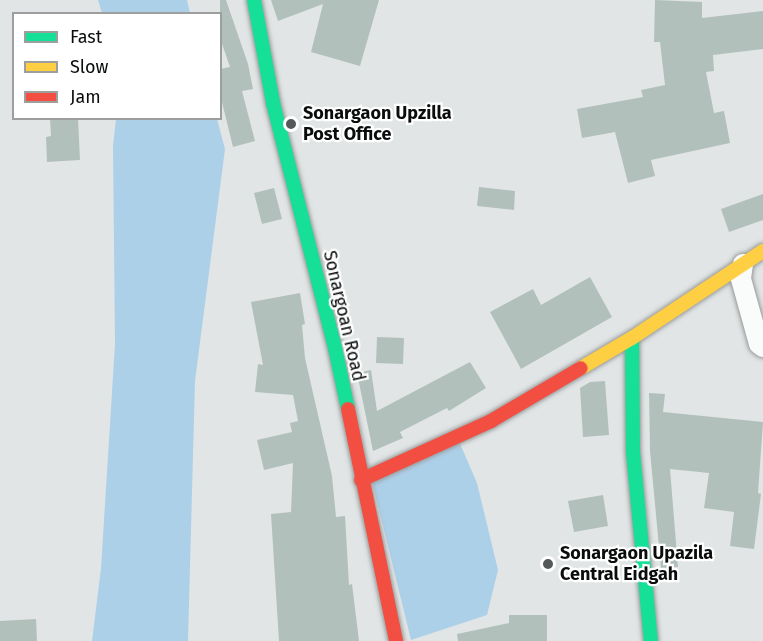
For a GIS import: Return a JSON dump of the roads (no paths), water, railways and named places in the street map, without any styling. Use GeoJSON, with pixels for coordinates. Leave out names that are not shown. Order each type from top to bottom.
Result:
{"type":"FeatureCollection","features":[{"type":"Feature","properties":{"kind":"street","name":"Sonargoan Road"},"geometry":{"type":"LineString","coordinates":[[254,0],[273,103],[335,348],[396,641]]}},
{"type":"Feature","properties":{"kind":"street"},"geometry":{"type":"LineString","coordinates":[[361,480],[491,421],[632,338],[763,251]]}},
{"type":"Feature","properties":{"kind":"street"},"geometry":{"type":"LineString","coordinates":[[743,264],[741,279],[759,344],[763,347]]}},
{"type":"Feature","properties":{"kind":"street"},"geometry":{"type":"LineString","coordinates":[[632,338],[633,452],[651,641]]}},
{"type":"Feature","properties":{"kind":"water"},"geometry":{"type":"Polygon","coordinates":[[[98,0],[187,0],[190,12],[102,12],[98,0]]]}},
{"type":"Feature","properties":{"kind":"water"},"geometry":{"type":"Polygon","coordinates":[[[116,120],[217,120],[225,149],[195,381],[188,641],[92,641],[101,568],[115,344],[113,146],[116,120]]]}},
{"type":"Feature","properties":{"kind":"water"},"geometry":{"type":"Polygon","coordinates":[[[458,439],[477,483],[498,570],[487,615],[411,640],[371,477],[458,439]]]}},
{"type":"Feature","properties":{"kind":"place","name":"Sonargaon Upzilla Post Office"},"geometry":{"type":"Point","coordinates":[291,124]}},
{"type":"Feature","properties":{"kind":"place","name":"Sonargaon Upazila Central Eidgah"},"geometry":{"type":"Point","coordinates":[548,564]}}]}
